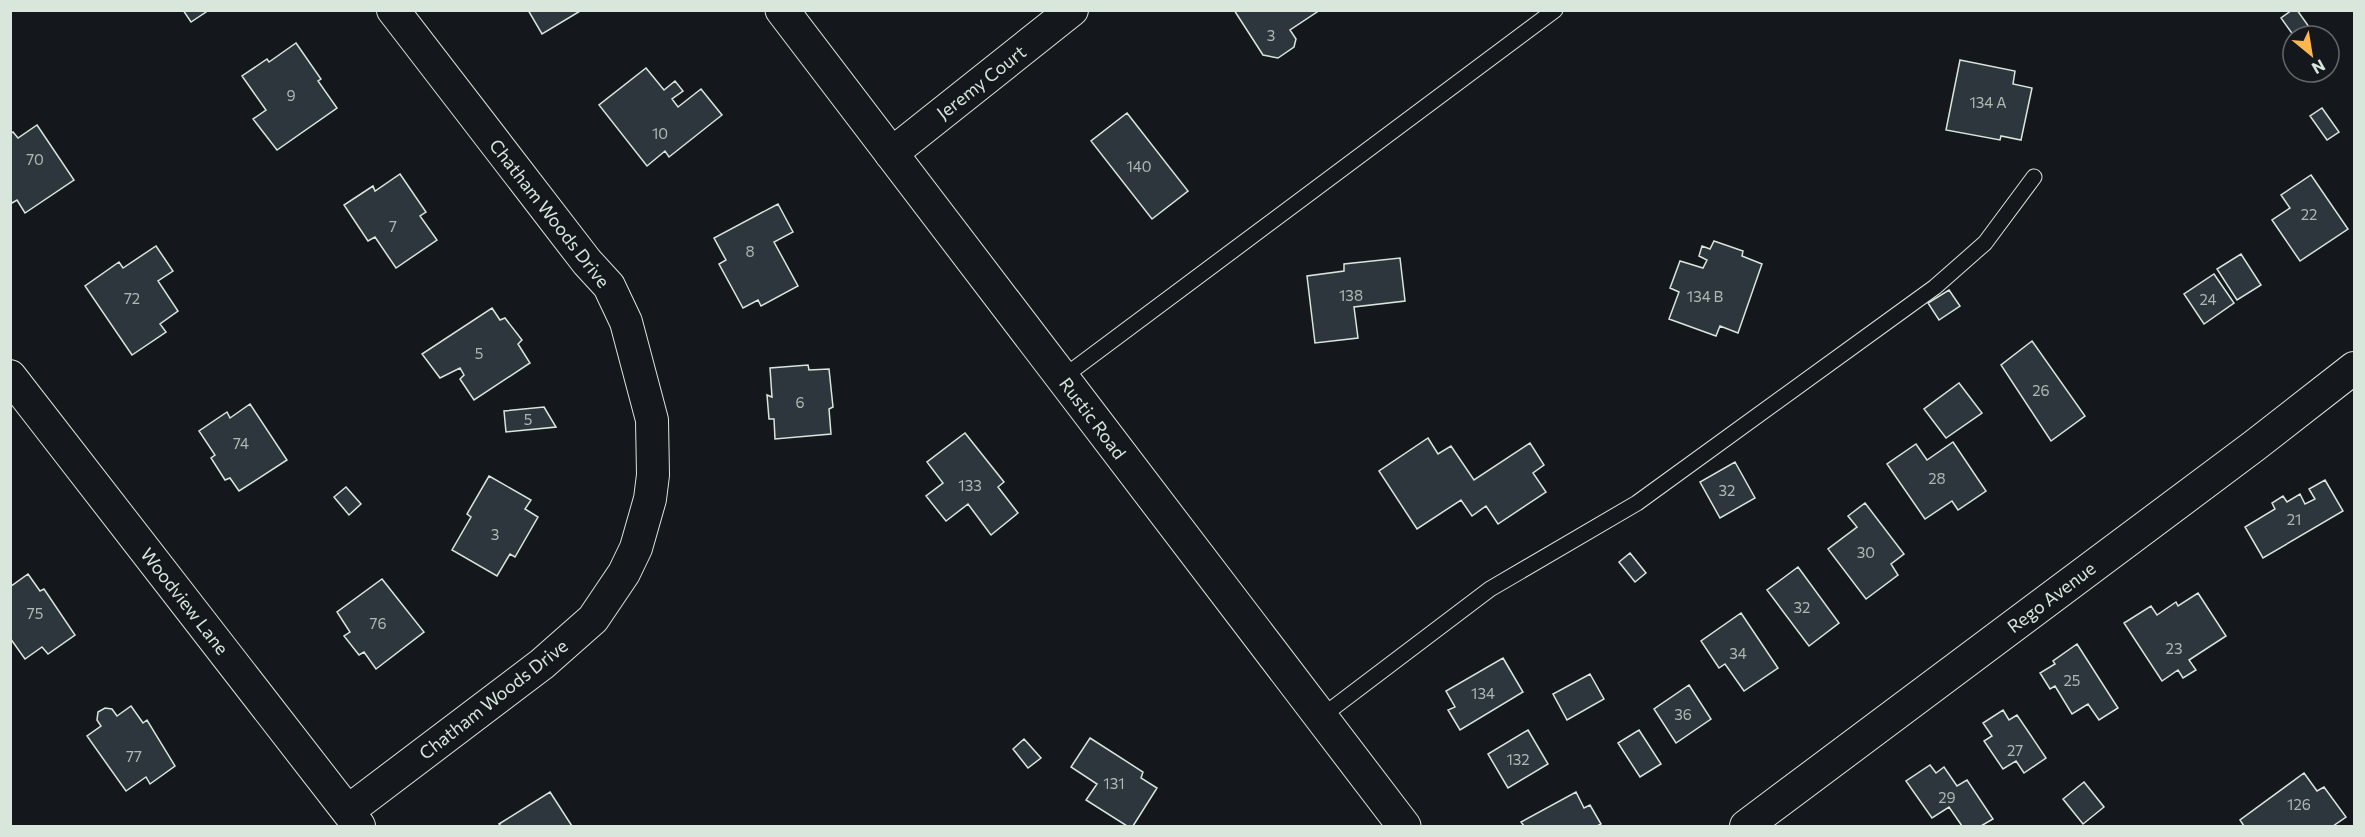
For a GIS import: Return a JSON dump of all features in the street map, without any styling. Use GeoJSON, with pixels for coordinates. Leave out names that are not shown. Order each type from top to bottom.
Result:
{"type":"FeatureCollection","features":[{"type":"Feature","properties":{"kind":"street","name":"Chatham Woods Drive"},"geometry":{"type":"LineString","coordinates":[[353,819],[542,664],[593,619],[624,573],[636,548],[650,499],[653,475],[652,420],[626,322],[609,286],[587,262],[393,10]]}},
{"type":"Feature","properties":{"kind":"street","name":"Rustic Road"},"geometry":{"type":"LineString","coordinates":[[782,10],[1404,826]]}},
{"type":"Feature","properties":{"kind":"street","name":"Jeremy Court"},"geometry":{"type":"LineString","coordinates":[[891,154],[1072,10]]}},
{"type":"Feature","properties":{"kind":"street","name":"Rego Avenue"},"geometry":{"type":"LineString","coordinates":[[1746,826],[2355,368]]}},
{"type":"Feature","properties":{"kind":"street","name":"Woodview Lane"},"geometry":{"type":"LineString","coordinates":[[10,376],[353,819]]}},
{"type":"Feature","properties":{"kind":"lane"},"geometry":{"type":"LineString","coordinates":[[1062,378],[1555,10]]}},
{"type":"Feature","properties":{"kind":"lane"},"geometry":{"type":"LineString","coordinates":[[1321,717],[1490,590],[1637,503],[1935,287],[1985,243],[2034,177]]}},
{"type":"Feature","properties":{"kind":"building"},"geometry":{"type":"Polygon","coordinates":[[[183,10],[209,10],[191,22],[183,10]]]}},
{"type":"Feature","properties":{"kind":"building"},"geometry":{"type":"Polygon","coordinates":[[[528,10],[582,10],[542,34],[528,10]]]}},
{"type":"Feature","properties":{"kind":"building"},"geometry":{"type":"Polygon","coordinates":[[[1234,10],[1320,10],[1290,30],[1296,39],[1294,47],[1278,58],[1263,55],[1234,10]]]}},
{"type":"Feature","properties":{"kind":"building"},"geometry":{"type":"Polygon","coordinates":[[[2292,10],[2297,10],[2307,24],[2285,24],[2281,18],[2292,10]]]}},
{"type":"Feature","properties":{"kind":"building"},"geometry":{"type":"Polygon","coordinates":[[[296,43],[321,79],[318,81],[337,108],[277,150],[253,119],[266,110],[242,76],[267,59],[269,62],[296,43]]]}},
{"type":"Feature","properties":{"kind":"building"},"geometry":{"type":"Polygon","coordinates":[[[1960,60],[2015,71],[2013,84],[2032,88],[2021,140],[2001,136],[2000,140],[1946,130],[1960,60]]]}},
{"type":"Feature","properties":{"kind":"building"},"geometry":{"type":"Polygon","coordinates":[[[646,68],[664,90],[675,81],[683,91],[672,99],[678,107],[701,89],[722,115],[669,157],[665,151],[647,166],[599,105],[646,68]]]}},
{"type":"Feature","properties":{"kind":"building"},"geometry":{"type":"Polygon","coordinates":[[[2322,108],[2339,132],[2327,140],[2310,116],[2322,108]]]}},
{"type":"Feature","properties":{"kind":"building"},"geometry":{"type":"Polygon","coordinates":[[[1127,113],[1188,191],[1152,219],[1091,141],[1127,113]]]}},
{"type":"Feature","properties":{"kind":"building"},"geometry":{"type":"Polygon","coordinates":[[[37,125],[74,180],[25,213],[17,200],[12,203],[10,201],[10,134],[13,132],[18,138],[37,125]]]}},
{"type":"Feature","properties":{"kind":"building"},"geometry":{"type":"Polygon","coordinates":[[[400,174],[426,212],[420,216],[437,240],[396,268],[375,237],[368,241],[344,205],[373,186],[375,191],[400,174]]]}},
{"type":"Feature","properties":{"kind":"building"},"geometry":{"type":"Polygon","coordinates":[[[2311,175],[2348,229],[2300,261],[2272,220],[2290,208],[2281,195],[2311,175]]]}},
{"type":"Feature","properties":{"kind":"building"},"geometry":{"type":"Polygon","coordinates":[[[778,204],[793,232],[774,242],[798,286],[761,306],[758,300],[743,308],[719,264],[726,260],[714,238],[778,204]]]}},
{"type":"Feature","properties":{"kind":"building"},"geometry":{"type":"Polygon","coordinates":[[[1714,241],[1743,251],[1742,256],[1762,264],[1738,333],[1720,326],[1716,336],[1669,319],[1679,292],[1670,288],[1680,261],[1703,268],[1707,260],[1699,256],[1702,246],[1710,249],[1714,241]]]}},
{"type":"Feature","properties":{"kind":"building"},"geometry":{"type":"Polygon","coordinates":[[[156,246],[173,271],[158,281],[178,311],[160,324],[166,332],[132,355],[85,286],[119,262],[123,268],[156,246]]]}},
{"type":"Feature","properties":{"kind":"building"},"geometry":{"type":"Polygon","coordinates":[[[2241,254],[2261,285],[2237,300],[2217,269],[2241,254]]]}},
{"type":"Feature","properties":{"kind":"building"},"geometry":{"type":"Polygon","coordinates":[[[1400,258],[1405,301],[1354,307],[1358,338],[1315,343],[1307,276],[1344,271],[1344,264],[1400,258]]]}},
{"type":"Feature","properties":{"kind":"building"},"geometry":{"type":"Polygon","coordinates":[[[2214,274],[2234,303],[2204,324],[2184,294],[2214,274]]]}},
{"type":"Feature","properties":{"kind":"building"},"geometry":{"type":"Polygon","coordinates":[[[1949,290],[1960,306],[1939,320],[1928,303],[1949,290]]]}},
{"type":"Feature","properties":{"kind":"building"},"geometry":{"type":"Polygon","coordinates":[[[492,308],[500,320],[505,318],[522,340],[518,344],[530,363],[474,400],[460,379],[464,375],[460,368],[440,378],[422,354],[492,308]]]}},
{"type":"Feature","properties":{"kind":"building"},"geometry":{"type":"Polygon","coordinates":[[[2032,341],[2085,416],[2051,441],[2001,365],[2032,341]]]}},
{"type":"Feature","properties":{"kind":"building"},"geometry":{"type":"Polygon","coordinates":[[[808,365],[809,370],[829,369],[833,407],[829,409],[831,434],[775,439],[774,419],[769,419],[767,395],[772,397],[770,368],[808,365]]]}},
{"type":"Feature","properties":{"kind":"building"},"geometry":{"type":"Polygon","coordinates":[[[1959,383],[1982,413],[1946,438],[1924,409],[1959,383]]]}},
{"type":"Feature","properties":{"kind":"building"},"geometry":{"type":"Polygon","coordinates":[[[250,404],[287,460],[239,491],[230,478],[225,480],[211,458],[215,455],[199,431],[227,412],[230,418],[250,404]]]}},
{"type":"Feature","properties":{"kind":"building"},"geometry":{"type":"Polygon","coordinates":[[[544,407],[556,427],[506,432],[504,411],[544,407]]]}},
{"type":"Feature","properties":{"kind":"building"},"geometry":{"type":"Polygon","coordinates":[[[965,433],[1004,482],[998,487],[1018,513],[991,535],[968,504],[946,521],[926,496],[943,483],[927,462],[965,433]]]}},
{"type":"Feature","properties":{"kind":"building"},"geometry":{"type":"Polygon","coordinates":[[[1428,438],[1438,454],[1451,446],[1474,480],[1530,443],[1544,465],[1533,473],[1546,492],[1498,524],[1486,506],[1472,516],[1461,500],[1417,529],[1379,471],[1428,438]]]}},
{"type":"Feature","properties":{"kind":"building"},"geometry":{"type":"Polygon","coordinates":[[[1953,442],[1986,491],[1958,510],[1952,501],[1925,519],[1887,464],[1916,444],[1927,460],[1953,442]]]}},
{"type":"Feature","properties":{"kind":"building"},"geometry":{"type":"Polygon","coordinates":[[[1735,462],[1755,498],[1720,518],[1700,482],[1735,462]]]}},
{"type":"Feature","properties":{"kind":"building"},"geometry":{"type":"Polygon","coordinates":[[[489,476],[531,500],[525,509],[538,517],[515,557],[510,554],[497,576],[452,550],[471,517],[467,514],[489,476]]]}},
{"type":"Feature","properties":{"kind":"building"},"geometry":{"type":"Polygon","coordinates":[[[2325,480],[2343,511],[2263,558],[2245,527],[2275,509],[2272,503],[2283,496],[2287,502],[2300,494],[2305,504],[2315,499],[2309,489],[2325,480]]]}},
{"type":"Feature","properties":{"kind":"building"},"geometry":{"type":"Polygon","coordinates":[[[346,487],[361,504],[349,515],[334,497],[346,487]]]}},
{"type":"Feature","properties":{"kind":"building"},"geometry":{"type":"Polygon","coordinates":[[[1865,503],[1904,554],[1891,564],[1898,575],[1866,599],[1828,549],[1857,527],[1848,516],[1865,503]]]}},
{"type":"Feature","properties":{"kind":"building"},"geometry":{"type":"Polygon","coordinates":[[[1630,553],[1646,573],[1635,582],[1619,562],[1630,553]]]}},
{"type":"Feature","properties":{"kind":"building"},"geometry":{"type":"Polygon","coordinates":[[[1798,567],[1839,623],[1809,646],[1767,590],[1798,567]]]}},
{"type":"Feature","properties":{"kind":"building"},"geometry":{"type":"Polygon","coordinates":[[[28,574],[40,591],[44,589],[75,635],[48,654],[42,647],[25,659],[10,638],[10,587],[28,574]]]}},
{"type":"Feature","properties":{"kind":"building"},"geometry":{"type":"Polygon","coordinates":[[[382,579],[424,632],[376,669],[364,652],[359,655],[344,636],[350,632],[337,612],[382,579]]]}},
{"type":"Feature","properties":{"kind":"building"},"geometry":{"type":"Polygon","coordinates":[[[2198,593],[2226,636],[2189,660],[2196,670],[2183,678],[2178,670],[2162,681],[2124,623],[2151,606],[2157,615],[2176,602],[2178,606],[2198,593]]]}},
{"type":"Feature","properties":{"kind":"building"},"geometry":{"type":"Polygon","coordinates":[[[1741,613],[1778,668],[1744,691],[1725,664],[1719,668],[1701,641],[1741,613]]]}},
{"type":"Feature","properties":{"kind":"building"},"geometry":{"type":"Polygon","coordinates":[[[2077,644],[2118,708],[2099,720],[2088,704],[2072,714],[2055,686],[2050,689],[2040,673],[2055,664],[2053,661],[2077,644]]]}},
{"type":"Feature","properties":{"kind":"building"},"geometry":{"type":"Polygon","coordinates":[[[1503,658],[1523,692],[1460,730],[1448,710],[1455,707],[1446,691],[1503,658]]]}},
{"type":"Feature","properties":{"kind":"building"},"geometry":{"type":"Polygon","coordinates":[[[1590,674],[1604,699],[1567,720],[1553,694],[1590,674]]]}},
{"type":"Feature","properties":{"kind":"building"},"geometry":{"type":"Polygon","coordinates":[[[1689,685],[1711,719],[1676,743],[1654,709],[1689,685]]]}},
{"type":"Feature","properties":{"kind":"building"},"geometry":{"type":"Polygon","coordinates":[[[131,706],[143,723],[147,720],[175,766],[150,784],[146,777],[126,791],[87,736],[101,726],[97,720],[98,712],[105,708],[112,709],[117,716],[131,706]]]}},
{"type":"Feature","properties":{"kind":"building"},"geometry":{"type":"Polygon","coordinates":[[[2003,710],[2009,720],[2017,715],[2046,758],[2024,773],[2016,761],[2003,769],[1984,741],[1992,736],[1983,723],[2003,710]]]}},
{"type":"Feature","properties":{"kind":"building"},"geometry":{"type":"Polygon","coordinates":[[[1528,730],[1548,764],[1508,788],[1488,754],[1528,730]]]}},
{"type":"Feature","properties":{"kind":"building"},"geometry":{"type":"Polygon","coordinates":[[[1639,730],[1661,764],[1640,777],[1618,743],[1639,730]]]}},
{"type":"Feature","properties":{"kind":"building"},"geometry":{"type":"Polygon","coordinates":[[[1090,738],[1143,772],[1141,778],[1157,788],[1133,826],[1127,826],[1086,800],[1097,784],[1071,767],[1090,738]]]}},
{"type":"Feature","properties":{"kind":"building"},"geometry":{"type":"Polygon","coordinates":[[[1024,739],[1041,758],[1028,768],[1013,749],[1024,739]]]}},
{"type":"Feature","properties":{"kind":"building"},"geometry":{"type":"Polygon","coordinates":[[[1930,765],[1936,773],[1944,767],[1957,786],[1967,780],[1993,819],[1981,826],[1962,826],[1949,807],[1932,818],[1906,781],[1930,765]]]}},
{"type":"Feature","properties":{"kind":"building"},"geometry":{"type":"Polygon","coordinates":[[[2304,773],[2317,791],[2324,787],[2346,817],[2333,826],[2244,826],[2240,820],[2304,773]]]}},
{"type":"Feature","properties":{"kind":"building"},"geometry":{"type":"Polygon","coordinates":[[[2084,782],[2104,807],[2083,824],[2063,799],[2084,782]]]}},
{"type":"Feature","properties":{"kind":"building"},"geometry":{"type":"Polygon","coordinates":[[[550,792],[572,826],[501,826],[499,824],[550,792]]]}},
{"type":"Feature","properties":{"kind":"building"},"geometry":{"type":"Polygon","coordinates":[[[1576,792],[1584,808],[1590,805],[1601,824],[1597,826],[1524,826],[1521,822],[1576,792]]]}}]}
